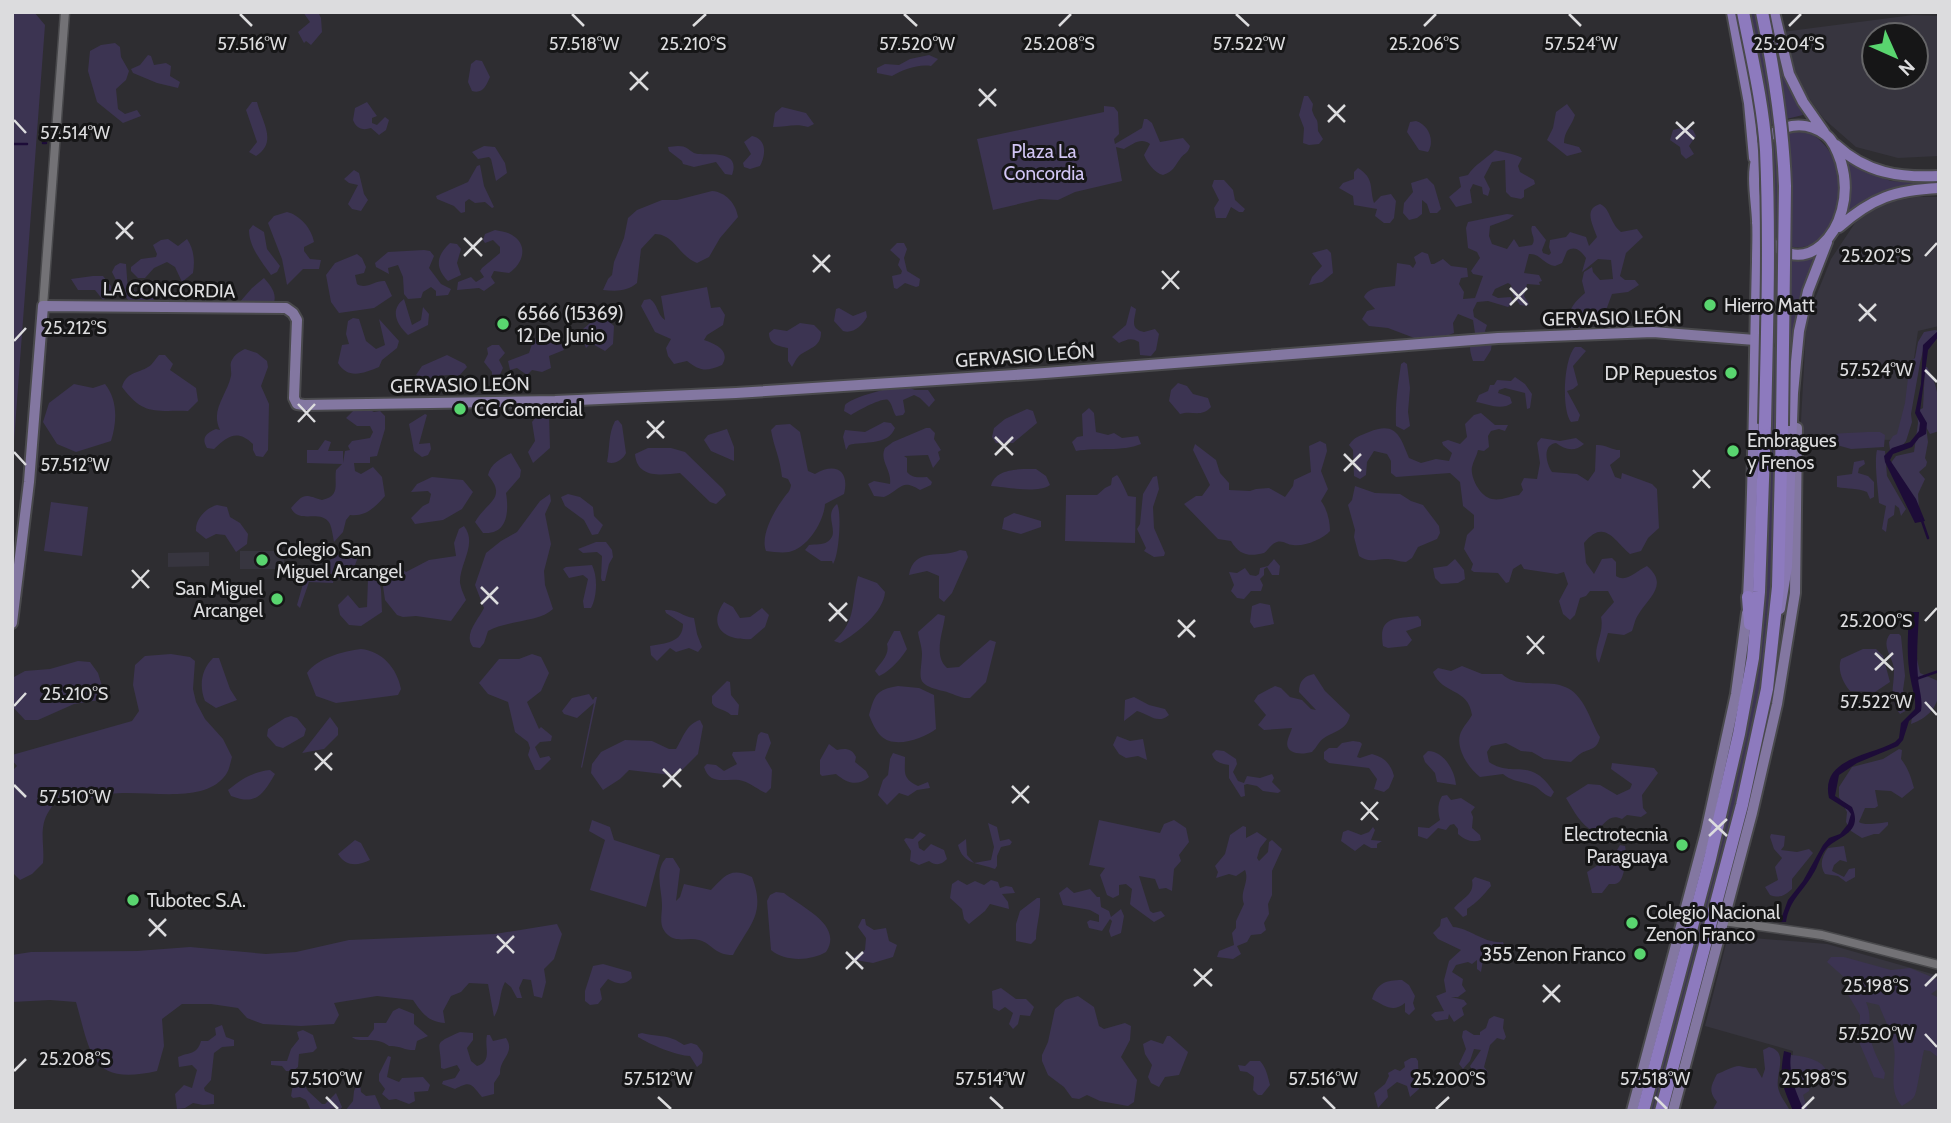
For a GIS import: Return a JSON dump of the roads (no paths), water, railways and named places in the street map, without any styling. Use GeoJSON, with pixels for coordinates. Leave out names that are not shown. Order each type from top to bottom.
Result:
{"type":"FeatureCollection","features":[{"type":"Feature","properties":{"kind":"highway"},"geometry":{"type":"LineString","coordinates":[[1732,12],[1749,103],[1757,223],[1753,505],[1748,597],[1753,658]]}},
{"type":"Feature","properties":{"kind":"highway"},"geometry":{"type":"LineString","coordinates":[[1643,1111],[1723,807],[1753,658],[1763,533],[1768,261],[1766,149],[1743,12]]}},
{"type":"Feature","properties":{"kind":"highway"},"geometry":{"type":"LineString","coordinates":[[1661,1111],[1742,805],[1767,689],[1774,635],[1780,537],[1784,147],[1780,108],[1762,12]]}},
{"type":"Feature","properties":{"kind":"highway"},"geometry":{"type":"LineString","coordinates":[[1774,12],[1789,74],[1803,102],[1838,153],[1845,179],[1844,204],[1802,312],[1793,393],[1787,567],[1774,635]]}},
{"type":"Feature","properties":{"kind":"highway"},"geometry":{"type":"LineString","coordinates":[[1755,165],[1762,145],[1779,129],[1791,125],[1803,126],[1829,138],[1854,159],[1874,170],[1898,176],[1939,177]]}},
{"type":"Feature","properties":{"kind":"highway"},"geometry":{"type":"LineString","coordinates":[[1757,223],[1765,237],[1778,248],[1788,252],[1806,252],[1831,236],[1858,211],[1883,197],[1909,190],[1939,188]]}},
{"type":"Feature","properties":{"kind":"main road","name":"LA CONCORDIA"},"geometry":{"type":"LineString","coordinates":[[43,306],[286,309],[293,313],[297,320],[294,398],[297,404]]}},
{"type":"Feature","properties":{"kind":"main road"},"geometry":{"type":"LineString","coordinates":[[12,624],[18,537],[43,306]]}},
{"type":"Feature","properties":{"kind":"main road","name":"GERVASIO LEÓN"},"geometry":{"type":"LineString","coordinates":[[297,404],[555,401],[736,393],[1045,373],[1413,344],[1628,332],[1675,332],[1755,340]]}},
{"type":"Feature","properties":{"kind":"main road"},"geometry":{"type":"LineString","coordinates":[[1674,1111],[1772,731],[1795,593],[1797,353]]}},
{"type":"Feature","properties":{"kind":"main road"},"geometry":{"type":"LineString","coordinates":[[1632,1111],[1698,862],[1736,694],[1748,597]]}},
{"type":"Feature","properties":{"kind":"main road"},"geometry":{"type":"LineString","coordinates":[[1698,862],[1723,807]]}},
{"type":"Feature","properties":{"kind":"street"},"geometry":{"type":"LineString","coordinates":[[43,306],[65,12]]}},
{"type":"Feature","properties":{"kind":"street"},"geometry":{"type":"LineString","coordinates":[[1723,921],[1822,934],[1939,965]]}},
{"type":"Feature","properties":{"kind":"waterway"},"geometry":{"type":"LineString","coordinates":[[12,144],[27,144]]}},
{"type":"Feature","properties":{"kind":"waterway"},"geometry":{"type":"LineString","coordinates":[[1921,518],[1928,538]]}},
{"type":"Feature","properties":{"kind":"waterway"},"geometry":{"type":"LineString","coordinates":[[1916,679],[1939,671]]}},
{"type":"Feature","properties":{"kind":"place","name":"Hierro Matt"},"geometry":{"type":"Point","coordinates":[1710,305]}},
{"type":"Feature","properties":{"kind":"place","name":"6566 (15369) 12 De Junio"},"geometry":{"type":"Point","coordinates":[503,324]}},
{"type":"Feature","properties":{"kind":"place","name":"DP Repuestos"},"geometry":{"type":"Point","coordinates":[1731,373]}},
{"type":"Feature","properties":{"kind":"place","name":"CG Comercial"},"geometry":{"type":"Point","coordinates":[460,409]}},
{"type":"Feature","properties":{"kind":"place","name":"Embragues y Frenos"},"geometry":{"type":"Point","coordinates":[1733,451]}},
{"type":"Feature","properties":{"kind":"place","name":"Colegio San Miguel Arcangel"},"geometry":{"type":"Point","coordinates":[262,560]}},
{"type":"Feature","properties":{"kind":"place","name":"San Miguel Arcangel"},"geometry":{"type":"Point","coordinates":[277,599]}},
{"type":"Feature","properties":{"kind":"place","name":"Electrotecnia Paraguaya"},"geometry":{"type":"Point","coordinates":[1682,845]}},
{"type":"Feature","properties":{"kind":"place","name":"Tubotec S.A."},"geometry":{"type":"Point","coordinates":[133,900]}},
{"type":"Feature","properties":{"kind":"place","name":"Colegio Nacional Zenon Franco"},"geometry":{"type":"Point","coordinates":[1632,923]}},
{"type":"Feature","properties":{"kind":"place","name":"355 Zenon Franco"},"geometry":{"type":"Point","coordinates":[1640,954]}},
{"type":"Feature","properties":{"kind":"park label","name":"Plaza La Concordia"},"geometry":{"type":"Point","coordinates":[1044,162]}}]}
